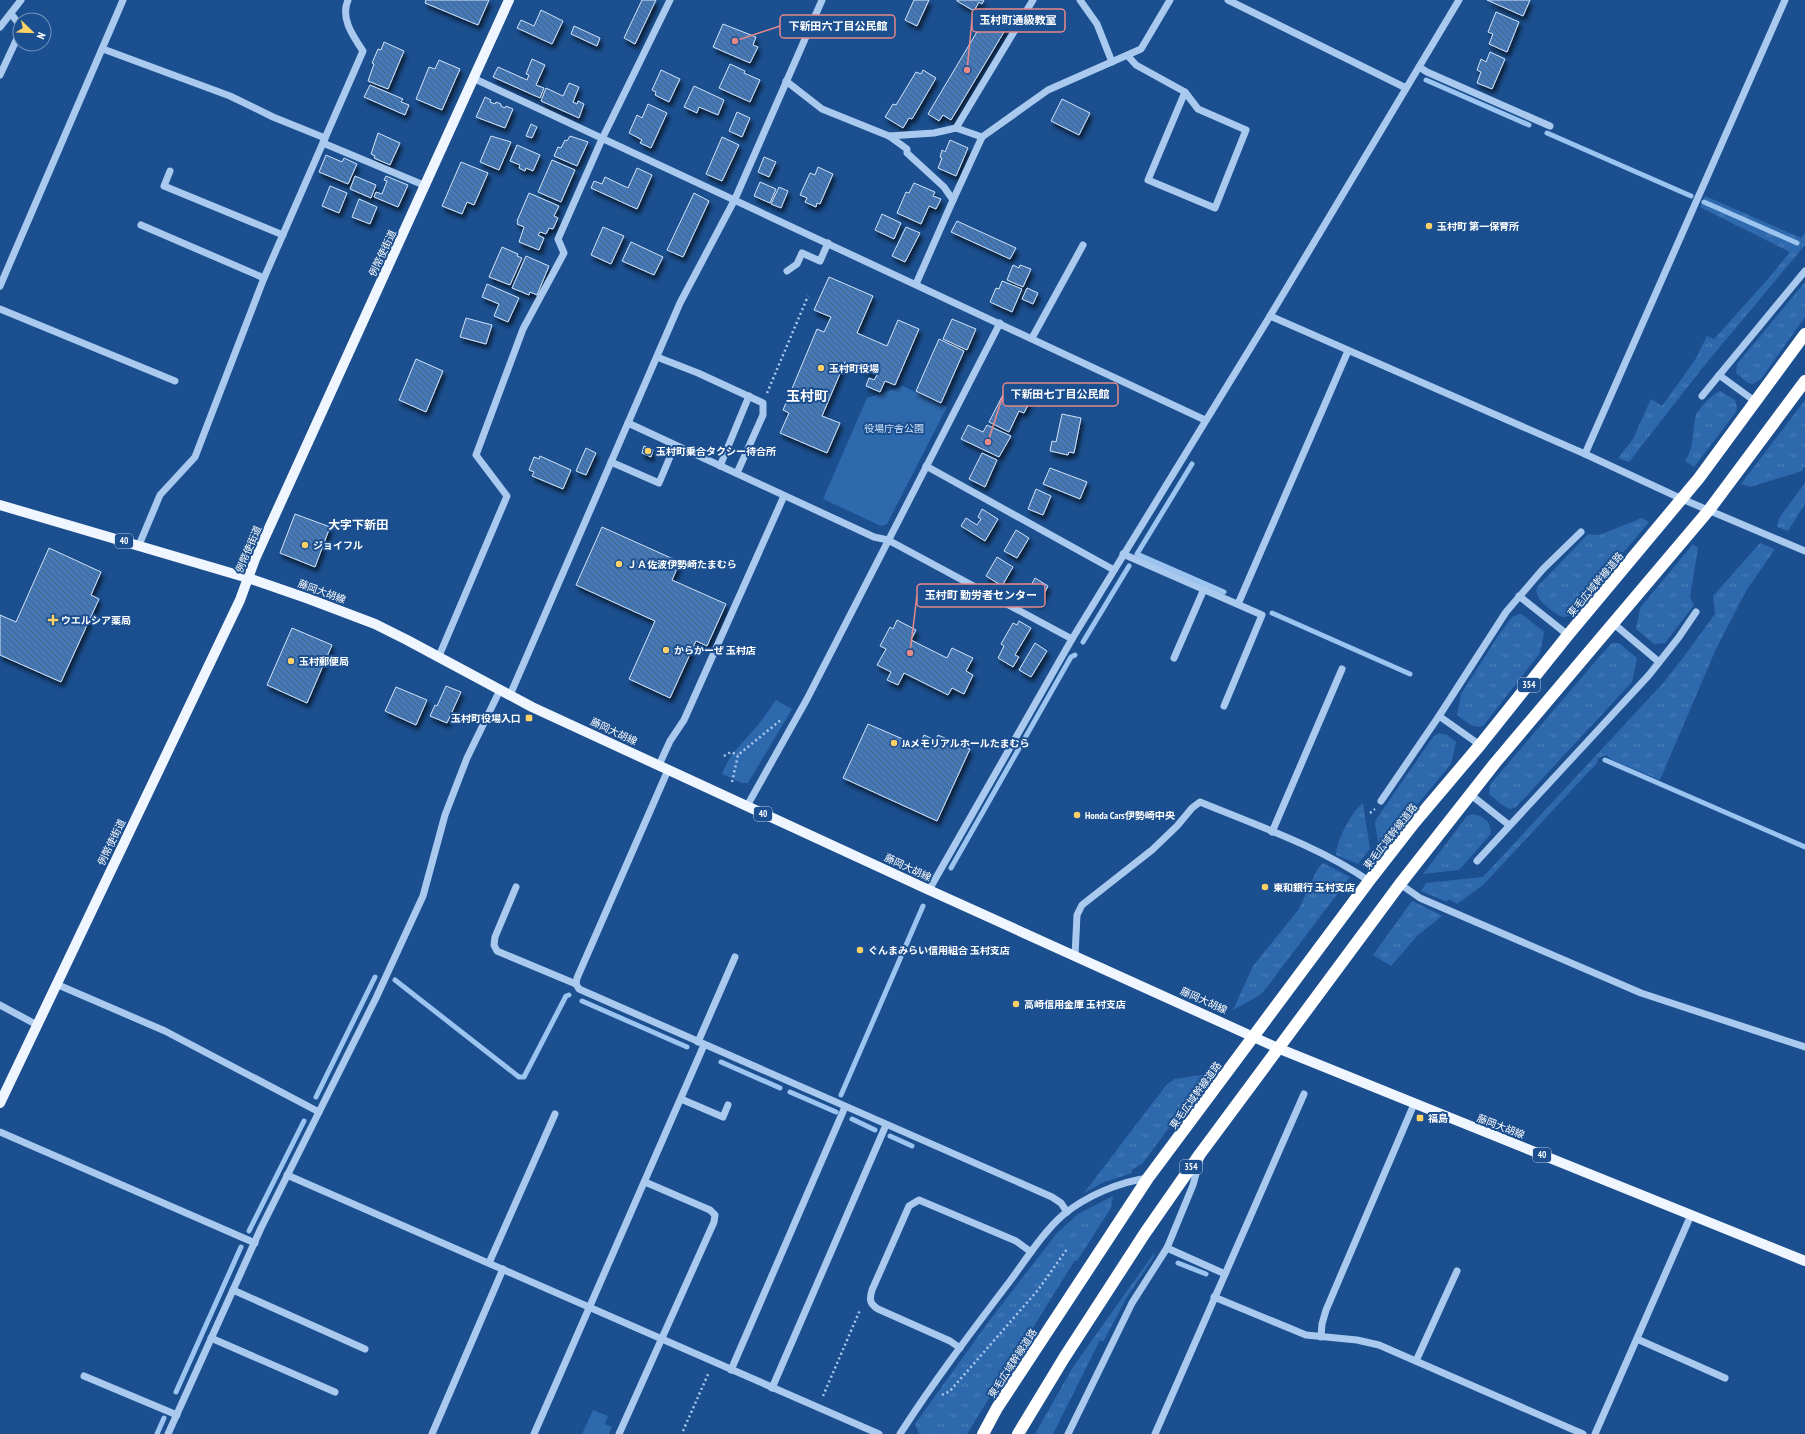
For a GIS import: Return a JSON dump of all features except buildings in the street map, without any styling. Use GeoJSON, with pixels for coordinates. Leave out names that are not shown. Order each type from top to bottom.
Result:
{"type":"FeatureCollection","features":[{"type":"Feature","properties":{"kind":"highway","name":"東毛広域幹線道路"},"geometry":{"type":"LineString","coordinates":[[983,1434],[1002,1401],[1148,1178],[1369,881],[1414,823],[1480,745],[1568,635],[1682,499],[1756,402],[1805,334]]}},
{"type":"Feature","properties":{"kind":"highway","name":"354"},"geometry":{"type":"LineString","coordinates":[[1018,1434],[1108,1289],[1145,1233],[1200,1154],[1280,1049],[1400,884],[1500,757],[1709,510],[1805,381]]}},
{"type":"Feature","properties":{"kind":"main road","name":"例幣使街道"},"geometry":{"type":"LineString","coordinates":[[0,1103],[240,600],[248,578],[509,0]]}},
{"type":"Feature","properties":{"kind":"main road","name":"藤岡大胡線"},"geometry":{"type":"LineString","coordinates":[[0,505],[248,578],[309,598],[375,624],[440,656],[505,693],[929,890],[1253,1037],[1414,1104],[1642,1194],[1805,1261]]}},
{"type":"Feature","properties":{"kind":"street"},"geometry":{"type":"LineString","coordinates":[[0,27],[21,0]]}},
{"type":"Feature","properties":{"kind":"street"},"geometry":{"type":"LineString","coordinates":[[0,286],[123,0]]}},
{"type":"Feature","properties":{"kind":"street"},"geometry":{"type":"LineString","coordinates":[[139,545],[160,495],[195,457],[264,278],[363,51],[347,26],[345,6],[348,0]]}},
{"type":"Feature","properties":{"kind":"street"},"geometry":{"type":"LineString","coordinates":[[440,656],[507,496],[476,455],[523,329],[560,264],[564,253],[558,239],[602,138],[670,0]]}},
{"type":"Feature","properties":{"kind":"street"},"geometry":{"type":"LineString","coordinates":[[178,1434],[169,1432],[254,1243],[376,998],[423,896],[445,815],[467,758],[505,693],[611,462],[680,303],[735,200],[822,0]]}},
{"type":"Feature","properties":{"kind":"street"},"geometry":{"type":"LineString","coordinates":[[956,128],[1033,0]]}},
{"type":"Feature","properties":{"kind":"street"},"geometry":{"type":"LineString","coordinates":[[1080,0],[1097,24],[1112,62]]}},
{"type":"Feature","properties":{"kind":"street"},"geometry":{"type":"LineString","coordinates":[[916,284],[982,137],[1048,90],[1141,49],[1170,0]]}},
{"type":"Feature","properties":{"kind":"street"},"geometry":{"type":"LineString","coordinates":[[1228,0],[1406,88]]}},
{"type":"Feature","properties":{"kind":"street"},"geometry":{"type":"LineString","coordinates":[[929,890],[1072,639],[1270,316],[1459,0]]}},
{"type":"Feature","properties":{"kind":"street"},"geometry":{"type":"LineString","coordinates":[[1585,454],[1785,0]]}},
{"type":"Feature","properties":{"kind":"street"},"geometry":{"type":"LineString","coordinates":[[103,49],[230,96],[324,141],[426,186]]}},
{"type":"Feature","properties":{"kind":"street"},"geometry":{"type":"LineString","coordinates":[[0,76],[12,50]]}},
{"type":"Feature","properties":{"kind":"street"},"geometry":{"type":"LineString","coordinates":[[1128,56],[1136,65],[1185,92],[1198,108],[1246,130],[1215,208],[1148,180],[1185,92]]}},
{"type":"Feature","properties":{"kind":"street"},"geometry":{"type":"LineString","coordinates":[[1419,67],[1427,72],[1550,126]]}},
{"type":"Feature","properties":{"kind":"street"},"geometry":{"type":"LineString","coordinates":[[473,78],[1205,420]]}},
{"type":"Feature","properties":{"kind":"street"},"geometry":{"type":"LineString","coordinates":[[786,81],[822,109],[889,136],[907,149],[907,153],[944,187],[953,200]]}},
{"type":"Feature","properties":{"kind":"street"},"geometry":{"type":"LineString","coordinates":[[889,136],[934,133],[956,128],[982,137]]}},
{"type":"Feature","properties":{"kind":"street"},"geometry":{"type":"LineString","coordinates":[[170,171],[164,186],[283,236]]}},
{"type":"Feature","properties":{"kind":"street"},"geometry":{"type":"LineString","coordinates":[[141,225],[264,278]]}},
{"type":"Feature","properties":{"kind":"street"},"geometry":{"type":"LineString","coordinates":[[787,271],[797,264],[802,253],[820,261],[828,243]]}},
{"type":"Feature","properties":{"kind":"street"},"geometry":{"type":"LineString","coordinates":[[1032,338],[1083,245]]}},
{"type":"Feature","properties":{"kind":"street"},"geometry":{"type":"LineString","coordinates":[[1702,396],[1805,271]]}},
{"type":"Feature","properties":{"kind":"street"},"geometry":{"type":"LineString","coordinates":[[0,309],[175,381]]}},
{"type":"Feature","properties":{"kind":"street"},"geometry":{"type":"LineString","coordinates":[[1270,316],[1348,352],[1585,454],[1682,499],[1805,551]]}},
{"type":"Feature","properties":{"kind":"street"},"geometry":{"type":"LineString","coordinates":[[747,806],[793,726],[1000,323]]}},
{"type":"Feature","properties":{"kind":"street"},"geometry":{"type":"LineString","coordinates":[[1238,604],[1348,352]]}},
{"type":"Feature","properties":{"kind":"street"},"geometry":{"type":"LineString","coordinates":[[657,357],[763,403],[763,415],[737,473]]}},
{"type":"Feature","properties":{"kind":"street"},"geometry":{"type":"LineString","coordinates":[[1719,375],[1756,402]]}},
{"type":"Feature","properties":{"kind":"street"},"geometry":{"type":"LineString","coordinates":[[720,466],[749,396]]}},
{"type":"Feature","properties":{"kind":"street"},"geometry":{"type":"LineString","coordinates":[[628,423],[874,537],[888,540],[1072,639]]}},
{"type":"Feature","properties":{"kind":"street"},"geometry":{"type":"LineString","coordinates":[[611,462],[660,483],[676,445]]}},
{"type":"Feature","properties":{"kind":"street"},"geometry":{"type":"LineString","coordinates":[[926,466],[1114,570]]}},
{"type":"Feature","properties":{"kind":"street"},"geometry":{"type":"LineString","coordinates":[[576,984],[577,978],[663,767],[670,741],[684,720],[784,496]]}},
{"type":"Feature","properties":{"kind":"street"},"geometry":{"type":"LineString","coordinates":[[1381,801],[1486,641],[1519,596],[1581,532]]}},
{"type":"Feature","properties":{"kind":"street"},"geometry":{"type":"LineString","coordinates":[[1123,554],[1262,615],[1224,706]]}},
{"type":"Feature","properties":{"kind":"street"},"geometry":{"type":"LineString","coordinates":[[1174,658],[1204,589]]}},
{"type":"Feature","properties":{"kind":"street"},"geometry":{"type":"LineString","coordinates":[[1519,596],[1568,635]]}},
{"type":"Feature","properties":{"kind":"street"},"geometry":{"type":"LineString","coordinates":[[1477,861],[1659,662],[1696,612]]}},
{"type":"Feature","properties":{"kind":"street"},"geometry":{"type":"LineString","coordinates":[[1614,624],[1659,662]]}},
{"type":"Feature","properties":{"kind":"street"},"geometry":{"type":"LineString","coordinates":[[1272,832],[1342,669]]}},
{"type":"Feature","properties":{"kind":"street"},"geometry":{"type":"LineString","coordinates":[[1438,716],[1480,745]]}},
{"type":"Feature","properties":{"kind":"street"},"geometry":{"type":"LineString","coordinates":[[1471,795],[1509,825]]}},
{"type":"Feature","properties":{"kind":"street"},"geometry":{"type":"LineString","coordinates":[[1075,956],[1077,915],[1082,905],[1152,850],[1177,826],[1192,808],[1200,802],[1343,864],[1369,881]]}},
{"type":"Feature","properties":{"kind":"street"},"geometry":{"type":"LineString","coordinates":[[1400,884],[1420,898],[1641,992],[1805,1047]]}},
{"type":"Feature","properties":{"kind":"street"},"geometry":{"type":"LineString","coordinates":[[516,887],[495,937],[494,945],[497,952],[576,984],[584,992],[1052,1197],[1061,1203],[1067,1212]]}},
{"type":"Feature","properties":{"kind":"street"},"geometry":{"type":"LineString","coordinates":[[534,1434],[681,1099],[735,957]]}},
{"type":"Feature","properties":{"kind":"street"},"geometry":{"type":"LineString","coordinates":[[56,984],[165,1031],[319,1112]]}},
{"type":"Feature","properties":{"kind":"street"},"geometry":{"type":"LineString","coordinates":[[0,1005],[37,1025]]}},
{"type":"Feature","properties":{"kind":"street"},"geometry":{"type":"LineString","coordinates":[[1155,1434],[1304,1094]]}},
{"type":"Feature","properties":{"kind":"street"},"geometry":{"type":"LineString","coordinates":[[681,1099],[723,1117],[728,1105]]}},
{"type":"Feature","properties":{"kind":"street"},"geometry":{"type":"LineString","coordinates":[[1321,1338],[1322,1324],[1326,1310],[1414,1104]]}},
{"type":"Feature","properties":{"kind":"street"},"geometry":{"type":"LineString","coordinates":[[731,1370],[846,1107]]}},
{"type":"Feature","properties":{"kind":"street"},"geometry":{"type":"LineString","coordinates":[[489,1262],[555,1114]]}},
{"type":"Feature","properties":{"kind":"street"},"geometry":{"type":"LineString","coordinates":[[772,1388],[886,1125]]}},
{"type":"Feature","properties":{"kind":"street"},"geometry":{"type":"LineString","coordinates":[[0,1132],[254,1243]]}},
{"type":"Feature","properties":{"kind":"street"},"geometry":{"type":"LineString","coordinates":[[1068,1434],[1132,1303],[1167,1248],[1193,1185],[1200,1154]]}},
{"type":"Feature","properties":{"kind":"street"},"geometry":{"type":"LineString","coordinates":[[287,1175],[489,1262],[590,1308],[879,1434]]}},
{"type":"Feature","properties":{"kind":"street"},"geometry":{"type":"LineString","coordinates":[[900,1434],[928,1391],[1051,1228],[1067,1212],[1084,1201],[1121,1184],[1148,1178]]}},
{"type":"Feature","properties":{"kind":"street"},"geometry":{"type":"LineString","coordinates":[[619,1434],[714,1222],[715,1215],[710,1210],[645,1182]]}},
{"type":"Feature","properties":{"kind":"street"},"geometry":{"type":"LineString","coordinates":[[960,1348],[950,1341],[878,1310],[872,1305],[870,1299],[872,1290],[909,1206],[919,1200],[1016,1241],[1032,1252]]}},
{"type":"Feature","properties":{"kind":"street"},"geometry":{"type":"LineString","coordinates":[[1595,1434],[1691,1215]]}},
{"type":"Feature","properties":{"kind":"street"},"geometry":{"type":"LineString","coordinates":[[1167,1248],[1225,1274]]}},
{"type":"Feature","properties":{"kind":"street"},"geometry":{"type":"LineString","coordinates":[[432,1434],[503,1269]]}},
{"type":"Feature","properties":{"kind":"street"},"geometry":{"type":"LineString","coordinates":[[1416,1361],[1457,1271]]}},
{"type":"Feature","properties":{"kind":"street"},"geometry":{"type":"LineString","coordinates":[[233,1290],[365,1349]]}},
{"type":"Feature","properties":{"kind":"street"},"geometry":{"type":"LineString","coordinates":[[1214,1297],[1306,1335],[1321,1338],[1369,1342],[1582,1434]]}},
{"type":"Feature","properties":{"kind":"street"},"geometry":{"type":"LineString","coordinates":[[211,1338],[335,1392]]}},
{"type":"Feature","properties":{"kind":"street"},"geometry":{"type":"LineString","coordinates":[[1636,1339],[1725,1378]]}},
{"type":"Feature","properties":{"kind":"street"},"geometry":{"type":"LineString","coordinates":[[84,1376],[177,1414]]}},
{"type":"Feature","properties":{"kind":"path"},"geometry":{"type":"LineString","coordinates":[[763,403],[808,296]]}},
{"type":"Feature","properties":{"kind":"path"},"geometry":{"type":"LineString","coordinates":[[732,782],[738,755],[781,719],[793,726]]}},
{"type":"Feature","properties":{"kind":"path"},"geometry":{"type":"LineString","coordinates":[[724,756],[731,752],[738,755]]}},
{"type":"Feature","properties":{"kind":"path"},"geometry":{"type":"LineString","coordinates":[[928,1391],[940,1396],[950,1391],[1038,1290],[1067,1249]]}},
{"type":"Feature","properties":{"kind":"path"},"geometry":{"type":"LineString","coordinates":[[821,1400],[860,1310]]}},
{"type":"Feature","properties":{"kind":"path"},"geometry":{"type":"LineString","coordinates":[[682,1432],[710,1369]]}},
{"type":"Feature","properties":{"kind":"green space"},"geometry":{"type":"Polygon","coordinates":[[[1705,196],[1801,238],[1805,233],[1805,245],[1704,366],[1629,462],[1618,458],[1633,439],[1651,399],[1662,406],[1695,360],[1707,336],[1714,339],[1790,252],[1700,207],[1705,196]]]}},
{"type":"Feature","properties":{"kind":"green space"},"geometry":{"type":"Polygon","coordinates":[[[1805,282],[1805,317],[1761,379],[1753,384],[1748,383],[1736,373],[1737,364],[1805,282]]]}},
{"type":"Feature","properties":{"kind":"green space","name":"役場庁舎公園"},"geometry":{"type":"Polygon","coordinates":[[[903,386],[947,407],[887,524],[881,526],[823,499],[867,398],[903,386]]]}},
{"type":"Feature","properties":{"kind":"green space"},"geometry":{"type":"Polygon","coordinates":[[[1720,391],[1735,400],[1737,407],[1736,412],[1694,467],[1685,461],[1691,449],[1696,415],[1706,402],[1720,391]]]}},
{"type":"Feature","properties":{"kind":"green space"},"geometry":{"type":"Polygon","coordinates":[[[1805,400],[1805,466],[1802,471],[1750,487],[1741,484],[1805,400]]]}},
{"type":"Feature","properties":{"kind":"green space"},"geometry":{"type":"Polygon","coordinates":[[[1805,483],[1805,504],[1788,531],[1777,527],[1779,518],[1805,483]]]}},
{"type":"Feature","properties":{"kind":"green space"},"geometry":{"type":"Polygon","coordinates":[[[1642,518],[1649,522],[1570,616],[1560,616],[1540,600],[1536,591],[1537,587],[1588,534],[1599,535],[1642,518]]]}},
{"type":"Feature","properties":{"kind":"green space"},"geometry":{"type":"Polygon","coordinates":[[[1760,543],[1775,549],[1746,591],[1716,649],[1660,780],[1612,760],[1606,755],[1598,758],[1597,763],[1483,885],[1457,904],[1449,899],[1447,902],[1421,891],[1426,883],[1483,877],[1664,682],[1715,614],[1713,596],[1760,543]]]}},
{"type":"Feature","properties":{"kind":"green space"},"geometry":{"type":"Polygon","coordinates":[[[1693,544],[1698,548],[1690,597],[1694,605],[1665,643],[1654,644],[1636,629],[1640,608],[1693,544]]]}},
{"type":"Feature","properties":{"kind":"green space"},"geometry":{"type":"Polygon","coordinates":[[[1520,614],[1544,632],[1540,653],[1484,725],[1477,727],[1473,726],[1457,715],[1461,694],[1512,617],[1520,614]]]}},
{"type":"Feature","properties":{"kind":"green space"},"geometry":{"type":"Polygon","coordinates":[[[1619,643],[1637,658],[1632,682],[1516,807],[1510,809],[1502,805],[1489,794],[1490,786],[1493,781],[1601,655],[1611,644],[1619,643]]]}},
{"type":"Feature","properties":{"kind":"green space"},"geometry":{"type":"Polygon","coordinates":[[[776,700],[792,709],[748,783],[742,783],[722,774],[737,748],[760,723],[776,700]]]}},
{"type":"Feature","properties":{"kind":"green space"},"geometry":{"type":"Polygon","coordinates":[[[1439,733],[1447,735],[1456,742],[1451,764],[1379,851],[1375,821],[1433,737],[1439,733]]]}},
{"type":"Feature","properties":{"kind":"green space"},"geometry":{"type":"Polygon","coordinates":[[[1363,803],[1370,849],[1358,864],[1336,855],[1345,827],[1363,803]]]}},
{"type":"Feature","properties":{"kind":"green space"},"geometry":{"type":"Polygon","coordinates":[[[1472,814],[1480,816],[1489,824],[1491,831],[1490,835],[1459,870],[1423,874],[1467,816],[1472,814]]]}},
{"type":"Feature","properties":{"kind":"green space"},"geometry":{"type":"Polygon","coordinates":[[[1323,863],[1350,877],[1264,991],[1260,995],[1233,1010],[1253,966],[1299,909],[1318,868],[1323,863]]]}},
{"type":"Feature","properties":{"kind":"green space"},"geometry":{"type":"Polygon","coordinates":[[[1412,901],[1441,915],[1441,917],[1419,934],[1391,966],[1373,955],[1412,901]]]}},
{"type":"Feature","properties":{"kind":"green space"},"geometry":{"type":"Polygon","coordinates":[[[1209,1074],[1142,1164],[1132,1170],[1132,1173],[1102,1183],[1084,1193],[1167,1084],[1175,1079],[1209,1074]]]}},
{"type":"Feature","properties":{"kind":"green space"},"geometry":{"type":"Polygon","coordinates":[[[1113,1196],[1111,1208],[1077,1261],[1075,1260],[967,1434],[919,1434],[915,1424],[989,1321],[1057,1233],[1078,1214],[1113,1196]]]}},
{"type":"Feature","properties":{"kind":"green space"},"geometry":{"type":"Polygon","coordinates":[[[1154,1253],[1154,1257],[1127,1297],[1103,1342],[1100,1340],[1053,1434],[1035,1434],[1073,1367],[1154,1253]]]}},
{"type":"Feature","properties":{"kind":"green space"},"geometry":{"type":"Polygon","coordinates":[[[593,1410],[608,1416],[605,1424],[612,1427],[609,1434],[582,1434],[593,1410]]]}},
{"type":"Feature","properties":{"kind":"waterway"},"geometry":{"type":"LineString","coordinates":[[1426,80],[1529,125]]}},
{"type":"Feature","properties":{"kind":"waterway"},"geometry":{"type":"LineString","coordinates":[[1547,133],[1691,196]]}},
{"type":"Feature","properties":{"kind":"waterway"},"geometry":{"type":"LineString","coordinates":[[1704,202],[1797,243]]}},
{"type":"Feature","properties":{"kind":"waterway"},"geometry":{"type":"LineString","coordinates":[[1192,464],[1137,554],[1224,592]]}},
{"type":"Feature","properties":{"kind":"waterway"},"geometry":{"type":"LineString","coordinates":[[1083,642],[1129,566]]}},
{"type":"Feature","properties":{"kind":"waterway"},"geometry":{"type":"LineString","coordinates":[[1272,613],[1410,674]]}},
{"type":"Feature","properties":{"kind":"waterway"},"geometry":{"type":"LineString","coordinates":[[951,868],[1071,657],[1075,655]]}},
{"type":"Feature","properties":{"kind":"waterway"},"geometry":{"type":"LineString","coordinates":[[1605,760],[1805,847]]}},
{"type":"Feature","properties":{"kind":"waterway"},"geometry":{"type":"LineString","coordinates":[[841,1095],[923,906]]}},
{"type":"Feature","properties":{"kind":"waterway"},"geometry":{"type":"LineString","coordinates":[[316,1097],[375,977]]}},
{"type":"Feature","properties":{"kind":"waterway"},"geometry":{"type":"LineString","coordinates":[[395,980],[519,1077],[524,1077],[566,996],[569,995]]}},
{"type":"Feature","properties":{"kind":"waterway"},"geometry":{"type":"LineString","coordinates":[[582,1001],[687,1047]]}},
{"type":"Feature","properties":{"kind":"waterway"},"geometry":{"type":"LineString","coordinates":[[721,1062],[780,1088]]}},
{"type":"Feature","properties":{"kind":"waterway"},"geometry":{"type":"LineString","coordinates":[[790,1092],[836,1112]]}},
{"type":"Feature","properties":{"kind":"waterway"},"geometry":{"type":"LineString","coordinates":[[852,1119],[875,1130]]}},
{"type":"Feature","properties":{"kind":"waterway"},"geometry":{"type":"LineString","coordinates":[[249,1231],[304,1121]]}},
{"type":"Feature","properties":{"kind":"waterway"},"geometry":{"type":"LineString","coordinates":[[890,1136],[912,1146]]}},
{"type":"Feature","properties":{"kind":"waterway"},"geometry":{"type":"LineString","coordinates":[[176,1392],[241,1247]]}},
{"type":"Feature","properties":{"kind":"waterway"},"geometry":{"type":"LineString","coordinates":[[1178,1263],[1206,1274]]}},
{"type":"Feature","properties":{"kind":"waterway"},"geometry":{"type":"LineString","coordinates":[[157,1434],[164,1418]]}},
{"type":"Feature","properties":{"kind":"place","name":"下新田六丁目公民館"},"geometry":{"type":"Point","coordinates":[735,41]}},
{"type":"Feature","properties":{"kind":"place","name":"玉村町通級教室"},"geometry":{"type":"Point","coordinates":[967,70]}},
{"type":"Feature","properties":{"kind":"place","name":"玉村町 第一保育所"},"geometry":{"type":"Point","coordinates":[1429,226]}},
{"type":"Feature","properties":{"kind":"place","name":"玉村町役場"},"geometry":{"type":"Point","coordinates":[821,368]}},
{"type":"Feature","properties":{"kind":"place","name":"下新田七丁目公民館"},"geometry":{"type":"Point","coordinates":[988,442]}},
{"type":"Feature","properties":{"kind":"place","name":"玉村町乗合タクシー待合所"},"geometry":{"type":"Point","coordinates":[648,451]}},
{"type":"Feature","properties":{"kind":"place","name":"ジョイフル"},"geometry":{"type":"Point","coordinates":[305,545]}},
{"type":"Feature","properties":{"kind":"place","name":"ＪＡ佐波伊勢崎たまむら"},"geometry":{"type":"Point","coordinates":[619,564]}},
{"type":"Feature","properties":{"kind":"place","name":"ウエルシア薬局"},"geometry":{"type":"Point","coordinates":[53,620]}},
{"type":"Feature","properties":{"kind":"place","name":"からかーぜ 玉村店"},"geometry":{"type":"Point","coordinates":[666,650]}},
{"type":"Feature","properties":{"kind":"place","name":"玉村町 勤労者センター"},"geometry":{"type":"Point","coordinates":[910,653]}},
{"type":"Feature","properties":{"kind":"place","name":"玉村郵便局"},"geometry":{"type":"Point","coordinates":[291,661]}},
{"type":"Feature","properties":{"kind":"place","name":"玉村町役場入口"},"geometry":{"type":"Point","coordinates":[529,718]}},
{"type":"Feature","properties":{"kind":"place","name":"JAメモリアルホールたまむら"},"geometry":{"type":"Point","coordinates":[894,743]}},
{"type":"Feature","properties":{"kind":"place","name":"Honda Cars伊勢崎中央"},"geometry":{"type":"Point","coordinates":[1077,815]}},
{"type":"Feature","properties":{"kind":"place","name":"東和銀行 玉村支店"},"geometry":{"type":"Point","coordinates":[1265,887]}},
{"type":"Feature","properties":{"kind":"place","name":"ぐんまみらい信用組合 玉村支店"},"geometry":{"type":"Point","coordinates":[860,950]}},
{"type":"Feature","properties":{"kind":"place","name":"高崎信用金庫 玉村支店"},"geometry":{"type":"Point","coordinates":[1016,1004]}},
{"type":"Feature","properties":{"kind":"place","name":"福島"},"geometry":{"type":"Point","coordinates":[1420,1118]}},
{"type":"Feature","properties":{"kind":"district","name":"玉村町"},"geometry":{"type":"Point","coordinates":[807,396]}},
{"type":"Feature","properties":{"kind":"district","name":"大字下新田"},"geometry":{"type":"Point","coordinates":[358,525]}}]}
